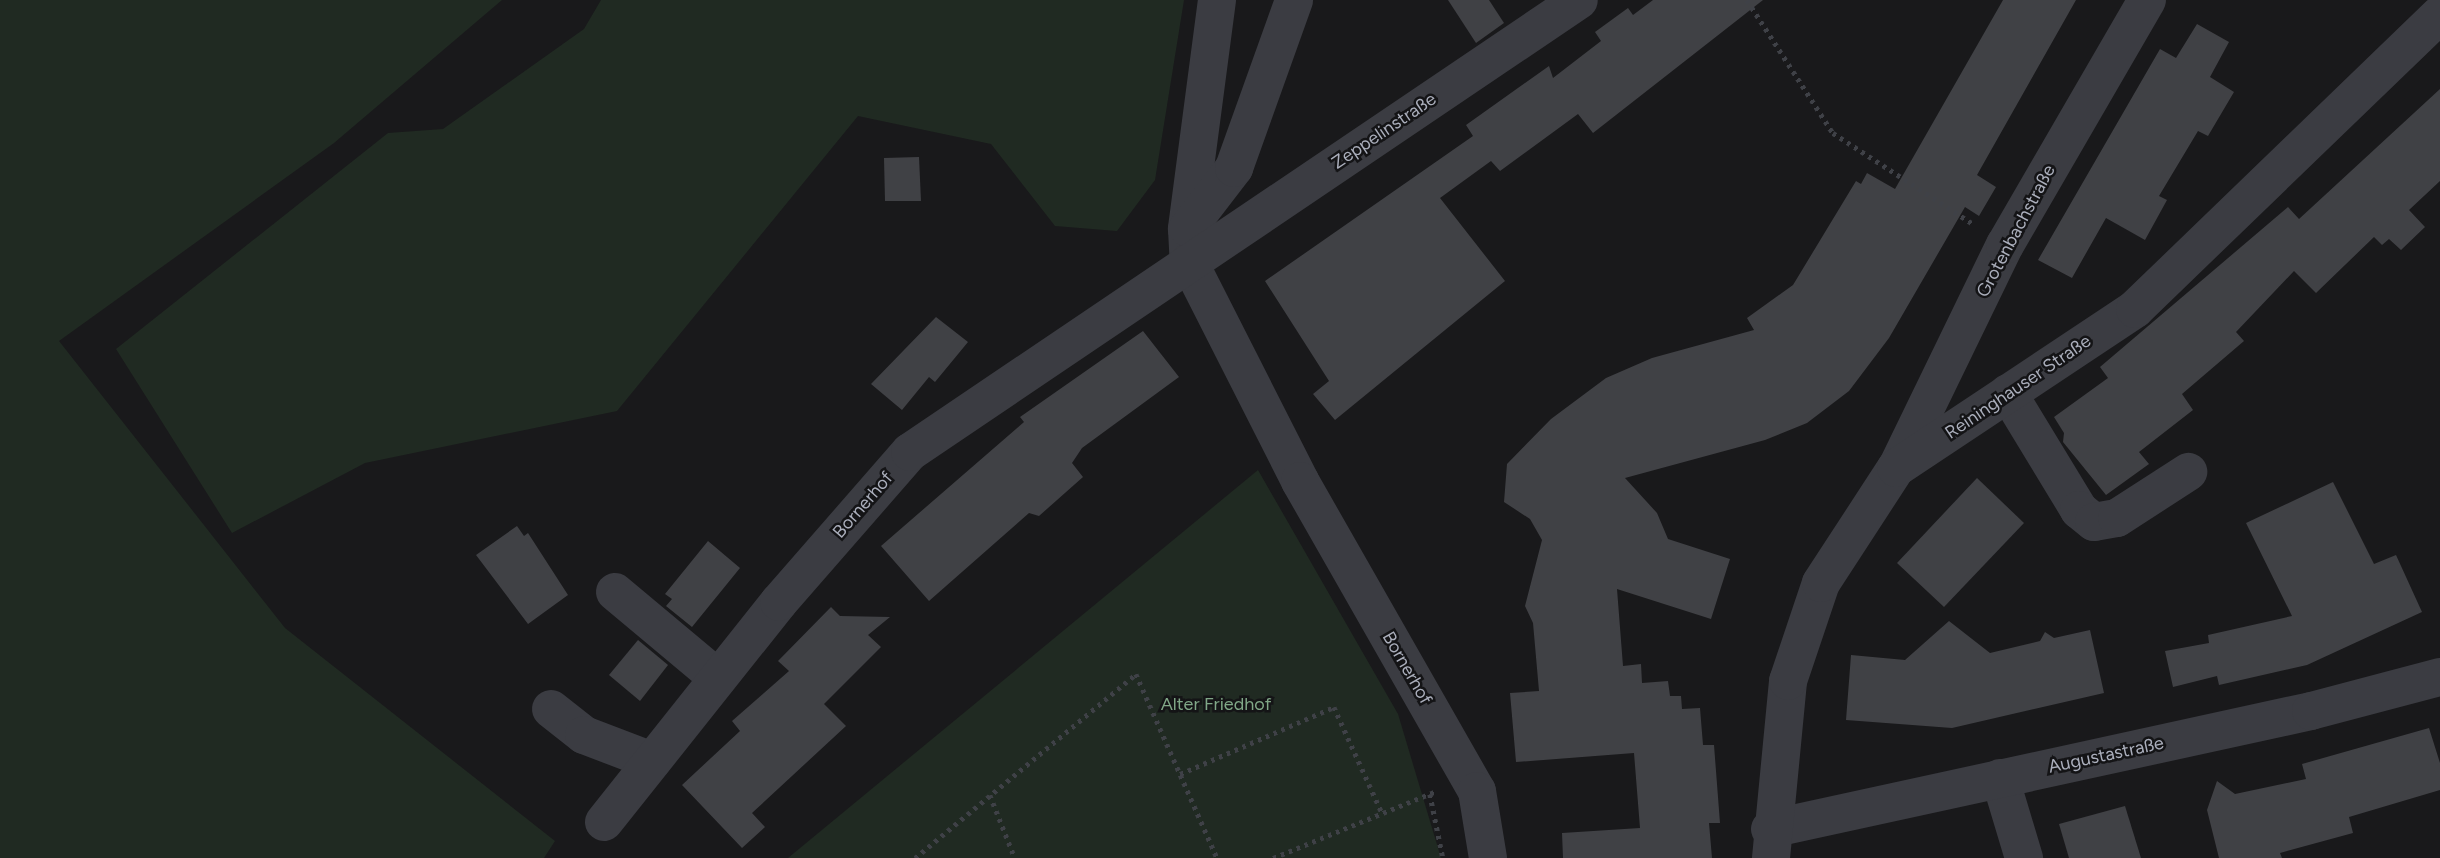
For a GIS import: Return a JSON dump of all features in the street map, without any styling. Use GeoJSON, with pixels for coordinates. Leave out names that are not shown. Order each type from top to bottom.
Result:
{"type":"FeatureCollection","features":[{"type":"Feature","properties":{"kind":"street"},"geometry":{"type":"LineString","coordinates":[[1188,246],[1217,0]]}},
{"type":"Feature","properties":{"kind":"street"},"geometry":{"type":"LineString","coordinates":[[1188,246],[1234,168],[1294,0]]}},
{"type":"Feature","properties":{"kind":"street","name":"Zeppelinstraße"},"geometry":{"type":"LineString","coordinates":[[1188,246],[1579,0]]}},
{"type":"Feature","properties":{"kind":"street","name":"Grotenbachstraße"},"geometry":{"type":"LineString","coordinates":[[1896,468],[2005,245],[2147,0]]}},
{"type":"Feature","properties":{"kind":"street","name":"Reininghauser Straße"},"geometry":{"type":"LineString","coordinates":[[1771,843],[1788,681],[1821,583],[1896,468],[2135,309],[2440,14]]}},
{"type":"Feature","properties":{"kind":"street","name":"Bornerhof"},"geometry":{"type":"LineString","coordinates":[[604,822],[719,678],[910,452],[1188,246],[1300,481],[1461,760],[1476,791],[1488,858]]}},
{"type":"Feature","properties":{"kind":"street"},"geometry":{"type":"LineString","coordinates":[[2008,393],[2079,510],[2094,522],[2117,519],[2188,472]]}},
{"type":"Feature","properties":{"kind":"street"},"geometry":{"type":"LineString","coordinates":[[615,592],[719,678]]}},
{"type":"Feature","properties":{"kind":"street","name":"Augustastraße"},"geometry":{"type":"LineString","coordinates":[[1771,843],[2000,778],[2440,677]]}},
{"type":"Feature","properties":{"kind":"street"},"geometry":{"type":"LineString","coordinates":[[551,709],[584,735],[652,761]]}},
{"type":"Feature","properties":{"kind":"street"},"geometry":{"type":"LineString","coordinates":[[2000,778],[2024,858]]}},
{"type":"Feature","properties":{"kind":"path"},"geometry":{"type":"LineString","coordinates":[[1748,0],[1833,133],[2005,245]]}},
{"type":"Feature","properties":{"kind":"path"},"geometry":{"type":"LineString","coordinates":[[915,858],[1136,674],[1217,858]]}},
{"type":"Feature","properties":{"kind":"path"},"geometry":{"type":"LineString","coordinates":[[1180,774],[1334,707],[1382,813]]}},
{"type":"Feature","properties":{"kind":"path"},"geometry":{"type":"LineString","coordinates":[[1273,858],[1444,787],[1461,760]]}},
{"type":"Feature","properties":{"kind":"path"},"geometry":{"type":"LineString","coordinates":[[1430,794],[1441,857]]}},
{"type":"Feature","properties":{"kind":"path"},"geometry":{"type":"LineString","coordinates":[[990,795],[1015,858]]}},
{"type":"Feature","properties":{"kind":"green space"},"geometry":{"type":"Polygon","coordinates":[[[0,0],[502,0],[334,143],[59,341],[285,628],[555,841],[544,858],[0,858],[0,0]]]}},
{"type":"Feature","properties":{"kind":"green space"},"geometry":{"type":"Polygon","coordinates":[[[601,0],[1184,0],[1155,180],[1117,231],[1055,226],[991,144],[858,116],[617,411],[365,463],[232,533],[116,349],[388,133],[443,129],[584,29],[601,0]]]}},
{"type":"Feature","properties":{"kind":"green space","name":"Alter Friedhof"},"geometry":{"type":"Polygon","coordinates":[[[1258,470],[1398,714],[1441,858],[788,858],[1258,470]]]}},
{"type":"Feature","properties":{"kind":"building"},"geometry":{"type":"Polygon","coordinates":[[[1448,0],[1489,0],[1504,23],[1476,43],[1448,0]]]}},
{"type":"Feature","properties":{"kind":"building"},"geometry":{"type":"Polygon","coordinates":[[[1653,0],[1763,0],[1593,133],[1578,114],[1500,171],[1491,161],[1440,198],[1505,281],[1335,420],[1313,394],[1329,381],[1265,281],[1473,136],[1466,125],[1549,66],[1553,78],[1601,41],[1595,32],[1628,8],[1633,15],[1653,0]]]}},
{"type":"Feature","properties":{"kind":"building"},"geometry":{"type":"Polygon","coordinates":[[[2003,0],[2076,0],[1977,175],[1996,187],[1979,216],[1965,207],[1889,338],[1849,391],[1807,423],[1765,440],[1625,478],[1657,513],[1668,539],[1730,559],[1711,619],[1617,589],[1623,666],[1641,664],[1642,683],[1668,681],[1670,696],[1681,696],[1682,709],[1700,708],[1703,745],[1714,745],[1720,823],[1709,823],[1712,858],[1563,858],[1562,833],[1640,828],[1634,753],[1516,762],[1510,693],[1539,691],[1533,623],[1525,606],[1542,540],[1530,519],[1504,502],[1507,464],[1551,419],[1606,378],[1652,358],[1754,330],[1747,318],[1793,285],[1856,181],[1861,184],[1867,173],[1895,189],[2003,0]]]}},
{"type":"Feature","properties":{"kind":"building"},"geometry":{"type":"Polygon","coordinates":[[[2197,24],[2229,42],[2210,77],[2234,92],[2208,136],[2198,131],[2159,196],[2167,200],[2145,240],[2106,218],[2072,278],[2038,260],[2160,49],[2176,58],[2197,24]]]}},
{"type":"Feature","properties":{"kind":"building"},"geometry":{"type":"Polygon","coordinates":[[[2440,89],[2440,181],[2409,210],[2425,227],[2401,250],[2389,239],[2382,245],[2374,237],[2316,293],[2294,271],[2236,332],[2244,341],[2182,394],[2193,410],[2139,452],[2149,464],[2106,495],[2063,442],[2064,433],[2054,417],[2108,378],[2100,367],[2288,207],[2299,219],[2440,89]]]}},
{"type":"Feature","properties":{"kind":"building"},"geometry":{"type":"Polygon","coordinates":[[[919,157],[921,201],[885,201],[884,158],[919,157]]]}},
{"type":"Feature","properties":{"kind":"building"},"geometry":{"type":"Polygon","coordinates":[[[936,317],[968,342],[935,382],[929,377],[902,410],[871,384],[936,317]]]}},
{"type":"Feature","properties":{"kind":"building"},"geometry":{"type":"Polygon","coordinates":[[[1143,331],[1179,377],[1082,448],[1072,463],[1083,477],[1039,516],[1029,513],[929,601],[881,546],[1024,422],[1020,417],[1143,331]]]}},
{"type":"Feature","properties":{"kind":"building"},"geometry":{"type":"Polygon","coordinates":[[[1977,478],[2024,523],[1944,607],[1897,563],[1977,478]]]}},
{"type":"Feature","properties":{"kind":"building"},"geometry":{"type":"Polygon","coordinates":[[[2333,482],[2374,564],[2396,555],[2422,612],[2307,665],[2219,685],[2217,676],[2173,687],[2165,651],[2209,643],[2208,635],[2292,616],[2246,523],[2333,482]]]}},
{"type":"Feature","properties":{"kind":"building"},"geometry":{"type":"Polygon","coordinates":[[[517,526],[524,536],[528,533],[568,595],[528,624],[476,555],[517,526]]]}},
{"type":"Feature","properties":{"kind":"building"},"geometry":{"type":"Polygon","coordinates":[[[708,541],[740,568],[692,627],[666,606],[672,599],[665,594],[708,541]]]}},
{"type":"Feature","properties":{"kind":"building"},"geometry":{"type":"Polygon","coordinates":[[[831,607],[840,616],[890,617],[868,635],[881,647],[824,704],[846,726],[752,813],[765,827],[742,848],[682,785],[740,731],[732,721],[789,671],[778,661],[831,607]]]}},
{"type":"Feature","properties":{"kind":"building"},"geometry":{"type":"Polygon","coordinates":[[[1949,621],[1990,653],[2040,641],[2045,632],[2054,638],[2090,630],[2104,693],[1952,728],[1846,720],[1851,655],[1905,660],[1949,621]]]}},
{"type":"Feature","properties":{"kind":"building"},"geometry":{"type":"Polygon","coordinates":[[[638,640],[668,665],[640,701],[609,675],[638,640]]]}},
{"type":"Feature","properties":{"kind":"building"},"geometry":{"type":"Polygon","coordinates":[[[2429,728],[2440,763],[2440,790],[2349,817],[2353,833],[2280,853],[2282,858],[2219,858],[2207,810],[2217,781],[2235,794],[2306,779],[2302,764],[2429,728]]]}},
{"type":"Feature","properties":{"kind":"building"},"geometry":{"type":"Polygon","coordinates":[[[2125,806],[2141,858],[2069,858],[2059,824],[2125,806]]]}}]}
